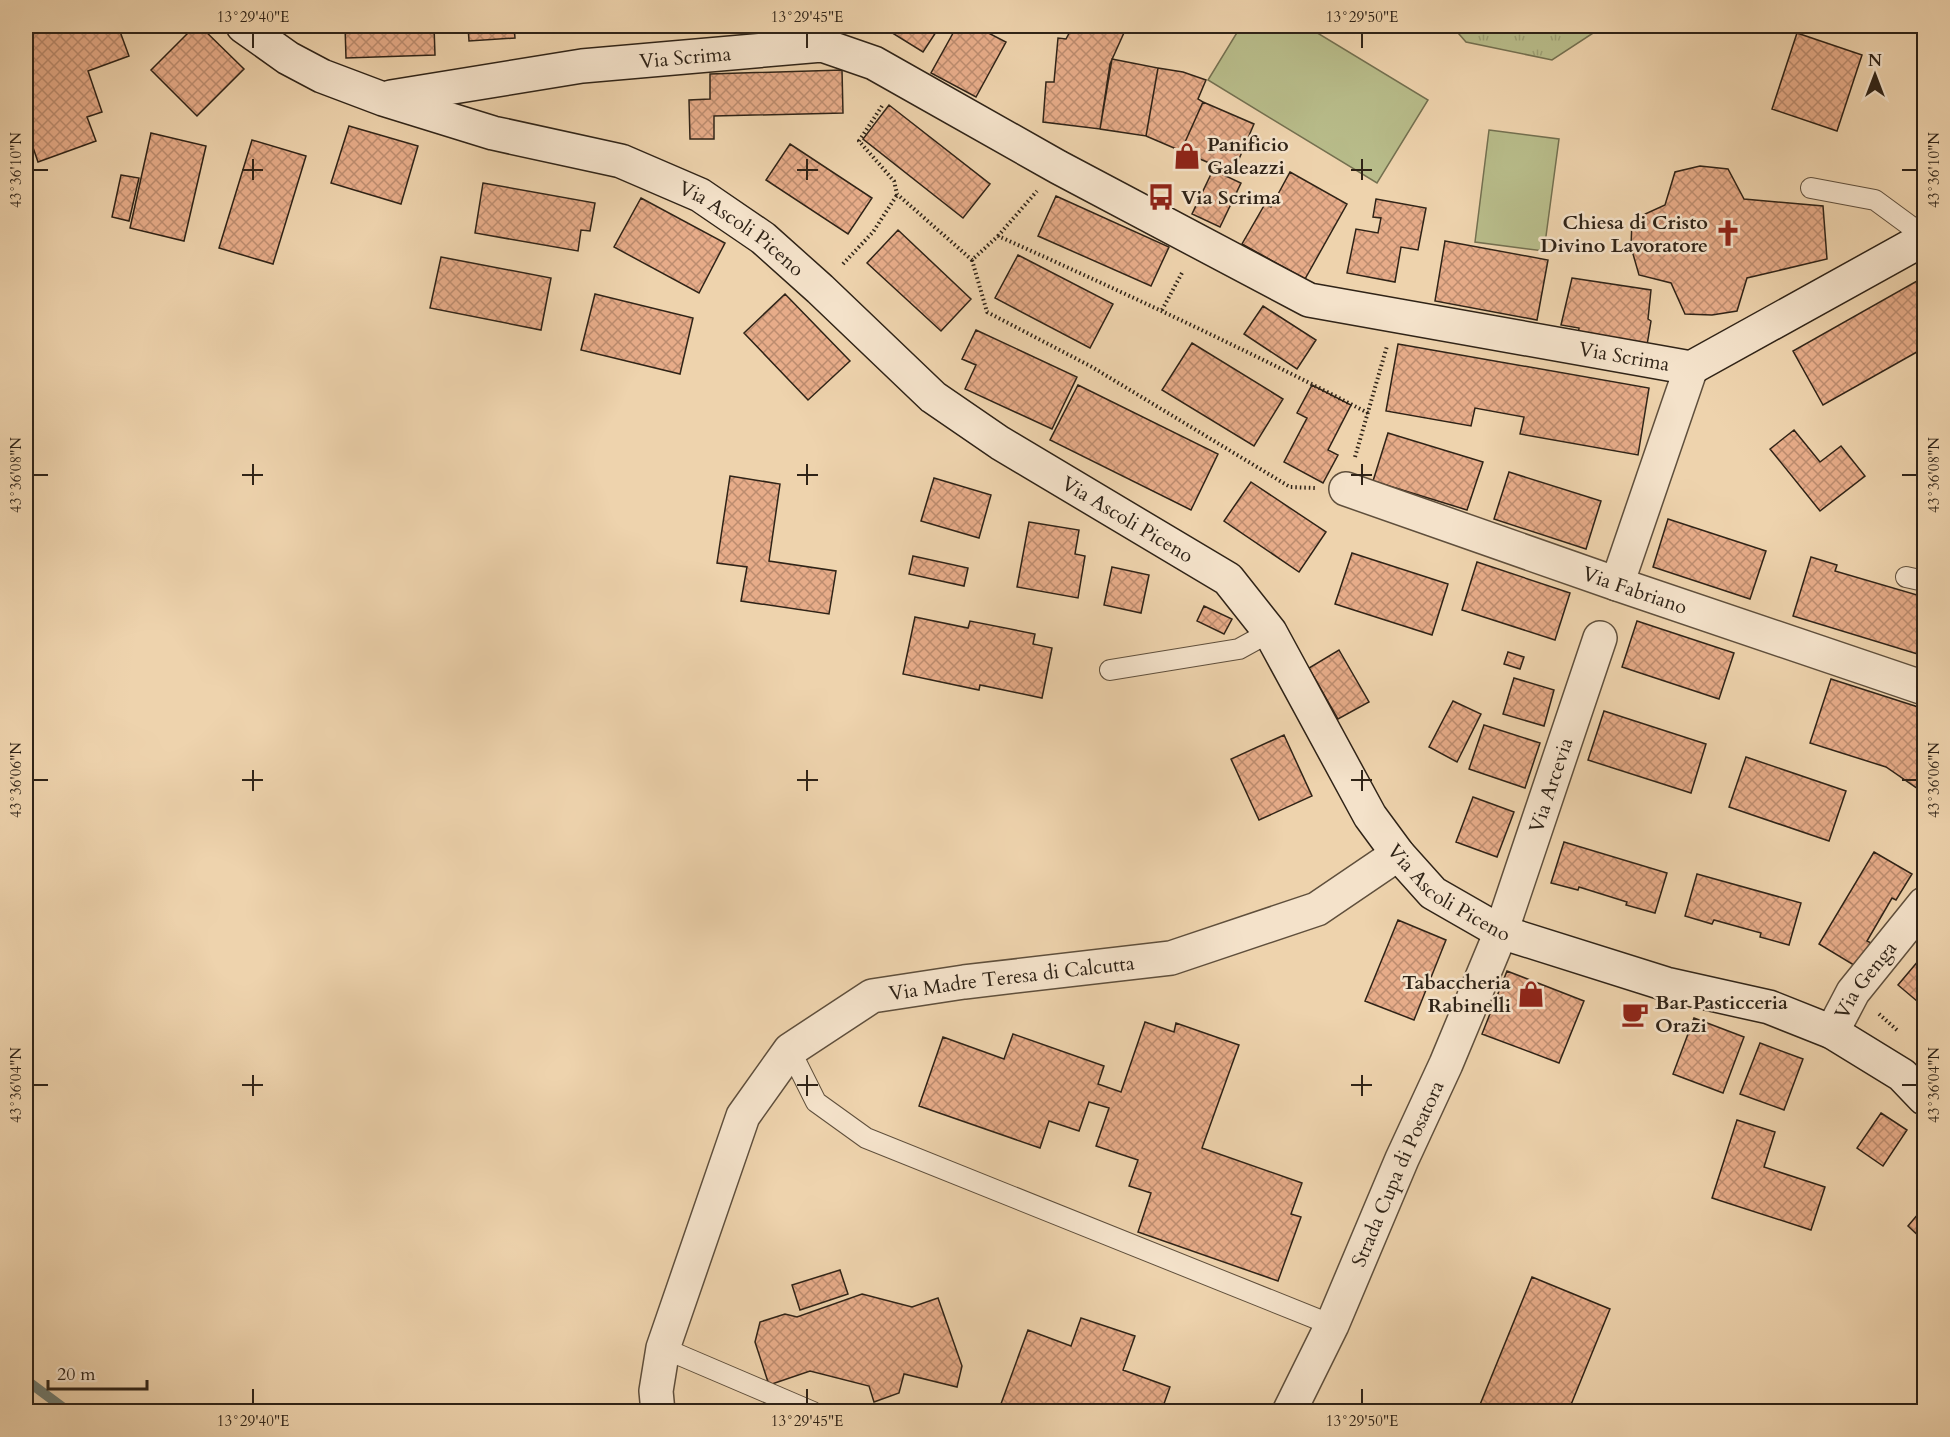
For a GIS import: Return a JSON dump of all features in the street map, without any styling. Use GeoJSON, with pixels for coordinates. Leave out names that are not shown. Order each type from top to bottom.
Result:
{"type":"FeatureCollection","features":[{"type":"Feature","properties":{"kind":"street","name":"Via Ascoli Piceno"},"geometry":{"type":"LineString","coordinates":[[243,26],[288,58],[322,76],[383,99],[493,133],[621,161],[700,195],[763,238],[933,397],[1000,443],[1227,579],[1270,632],[1370,816],[1398,854],[1433,893],[1500,932],[1666,984],[1769,1007],[1832,1032],[1902,1075],[1924,1098]]}},
{"type":"Feature","properties":{"kind":"street","name":"Via Scrima"},"geometry":{"type":"LineString","coordinates":[[383,99],[582,66],[825,35],[1058,167],[1309,300],[1691,368],[1916,243]]}},
{"type":"Feature","properties":{"kind":"street"},"geometry":{"type":"LineString","coordinates":[[1617,584],[1691,368]]}},
{"type":"Feature","properties":{"kind":"street","name":"Via Fabriano"},"geometry":{"type":"LineString","coordinates":[[1346,489],[1924,688]]}},
{"type":"Feature","properties":{"kind":"street","name":"Via Arcevia"},"geometry":{"type":"LineString","coordinates":[[1500,932],[1599,638]]}},
{"type":"Feature","properties":{"kind":"street","name":"Via Madre Teresa di Calcutta"},"geometry":{"type":"LineString","coordinates":[[658,1412],[656,1391],[663,1348],[743,1116],[790,1050],[872,996],[964,982],[1171,958],[1317,909],[1398,854]]}},
{"type":"Feature","properties":{"kind":"street","name":"Via Genga"},"geometry":{"type":"LineString","coordinates":[[1832,1032],[1853,992],[1924,904]]}},
{"type":"Feature","properties":{"kind":"street","name":"Strada Cupa di Posatora"},"geometry":{"type":"LineString","coordinates":[[1288,1412],[1332,1325],[1402,1159],[1446,1064],[1500,932]]}},
{"type":"Feature","properties":{"kind":"lane"},"geometry":{"type":"LineString","coordinates":[[1811,188],[1875,200],[1916,243]]}},
{"type":"Feature","properties":{"kind":"lane"},"geometry":{"type":"LineString","coordinates":[[1110,670],[1239,649],[1270,632]]}},
{"type":"Feature","properties":{"kind":"lane"},"geometry":{"type":"LineString","coordinates":[[790,1050],[816,1102],[866,1138],[1332,1325]]}},
{"type":"Feature","properties":{"kind":"lane"},"geometry":{"type":"LineString","coordinates":[[663,1348],[813,1412]]}},
{"type":"Feature","properties":{"kind":"path"},"geometry":{"type":"LineString","coordinates":[[900,78],[859,141],[894,181],[897,194],[972,260],[987,312],[1092,367],[1290,487],[1346,489],[1395,316]]}},
{"type":"Feature","properties":{"kind":"path"},"geometry":{"type":"LineString","coordinates":[[972,260],[998,236],[1058,167]]}},
{"type":"Feature","properties":{"kind":"path"},"geometry":{"type":"LineString","coordinates":[[846,261],[873,232],[897,194]]}},
{"type":"Feature","properties":{"kind":"path"},"geometry":{"type":"LineString","coordinates":[[998,236],[1162,310],[1287,371],[1368,414]]}},
{"type":"Feature","properties":{"kind":"path"},"geometry":{"type":"LineString","coordinates":[[1162,310],[1198,240]]}},
{"type":"Feature","properties":{"kind":"path"},"geometry":{"type":"LineString","coordinates":[[1853,992],[1907,1038]]}},
{"type":"Feature","properties":{"kind":"green space"},"geometry":{"type":"Polygon","coordinates":[[[1241,26],[1306,26],[1428,100],[1377,183],[1208,80],[1241,26]]]}},
{"type":"Feature","properties":{"kind":"green space"},"geometry":{"type":"Polygon","coordinates":[[[1452,26],[1604,26],[1552,60],[1466,42],[1452,26]]]}},
{"type":"Feature","properties":{"kind":"green space"},"geometry":{"type":"Polygon","coordinates":[[[1489,130],[1559,139],[1544,251],[1475,242],[1489,130]]]}},
{"type":"Feature","properties":{"kind":"building"},"geometry":{"type":"Polygon","coordinates":[[[26,26],[118,26],[129,56],[88,71],[102,112],[87,117],[96,141],[38,162],[26,127],[26,26]]]}},
{"type":"Feature","properties":{"kind":"building"},"geometry":{"type":"Polygon","coordinates":[[[195,26],[200,26],[244,69],[197,116],[151,70],[195,26]]]}},
{"type":"Feature","properties":{"kind":"building"},"geometry":{"type":"Polygon","coordinates":[[[345,26],[434,26],[435,55],[346,58],[345,26]]]}},
{"type":"Feature","properties":{"kind":"building"},"geometry":{"type":"Polygon","coordinates":[[[468,26],[514,26],[515,38],[469,41],[468,26]]]}},
{"type":"Feature","properties":{"kind":"building"},"geometry":{"type":"Polygon","coordinates":[[[881,26],[940,26],[923,52],[881,26]]]}},
{"type":"Feature","properties":{"kind":"building"},"geometry":{"type":"Polygon","coordinates":[[[957,26],[965,31],[968,26],[975,26],[1006,42],[976,97],[931,73],[957,26]]]}},
{"type":"Feature","properties":{"kind":"building"},"geometry":{"type":"Polygon","coordinates":[[[1073,26],[1127,26],[1110,64],[1100,129],[1043,122],[1046,82],[1054,82],[1058,38],[1066,39],[1073,26]]]}},
{"type":"Feature","properties":{"kind":"building"},"geometry":{"type":"Polygon","coordinates":[[[1797,33],[1862,55],[1837,131],[1772,109],[1797,33]]]}},
{"type":"Feature","properties":{"kind":"building"},"geometry":{"type":"Polygon","coordinates":[[[1112,59],[1158,68],[1146,136],[1100,129],[1112,59]]]}},
{"type":"Feature","properties":{"kind":"building"},"geometry":{"type":"Polygon","coordinates":[[[1158,68],[1183,72],[1206,80],[1198,99],[1203,102],[1181,151],[1146,136],[1158,68]]]}},
{"type":"Feature","properties":{"kind":"building"},"geometry":{"type":"Polygon","coordinates":[[[842,70],[843,113],[714,116],[714,139],[690,139],[689,100],[710,99],[710,74],[842,70]]]}},
{"type":"Feature","properties":{"kind":"building"},"geometry":{"type":"Polygon","coordinates":[[[1203,102],[1254,124],[1233,173],[1181,151],[1203,102]]]}},
{"type":"Feature","properties":{"kind":"building"},"geometry":{"type":"Polygon","coordinates":[[[889,105],[990,184],[963,218],[863,139],[889,105]]]}},
{"type":"Feature","properties":{"kind":"building"},"geometry":{"type":"Polygon","coordinates":[[[349,126],[418,146],[401,204],[331,183],[349,126]]]}},
{"type":"Feature","properties":{"kind":"building"},"geometry":{"type":"Polygon","coordinates":[[[151,133],[206,146],[184,241],[130,228],[151,133]]]}},
{"type":"Feature","properties":{"kind":"building"},"geometry":{"type":"Polygon","coordinates":[[[252,140],[306,156],[273,264],[219,248],[252,140]]]}},
{"type":"Feature","properties":{"kind":"building"},"geometry":{"type":"Polygon","coordinates":[[[790,144],[872,198],[848,234],[766,180],[790,144]]]}},
{"type":"Feature","properties":{"kind":"building","name":"Chiesa di Cristo Divino Lavoratore"},"geometry":{"type":"Polygon","coordinates":[[[1700,166],[1728,169],[1744,199],[1823,206],[1827,259],[1747,278],[1737,311],[1712,315],[1685,314],[1671,283],[1639,275],[1631,247],[1632,220],[1665,205],[1675,172],[1700,166]]]}},
{"type":"Feature","properties":{"kind":"building"},"geometry":{"type":"Polygon","coordinates":[[[1213,170],[1241,183],[1220,227],[1192,214],[1213,170]]]}},
{"type":"Feature","properties":{"kind":"building"},"geometry":{"type":"Polygon","coordinates":[[[1290,172],[1347,204],[1305,279],[1242,244],[1265,204],[1271,207],[1290,172]]]}},
{"type":"Feature","properties":{"kind":"building"},"geometry":{"type":"Polygon","coordinates":[[[121,175],[139,178],[129,221],[112,217],[121,175]]]}},
{"type":"Feature","properties":{"kind":"building"},"geometry":{"type":"Polygon","coordinates":[[[483,183],[595,203],[590,231],[581,230],[578,251],[475,233],[483,183]]]}},
{"type":"Feature","properties":{"kind":"building"},"geometry":{"type":"Polygon","coordinates":[[[1056,196],[1169,247],[1151,286],[1038,236],[1056,196]]]}},
{"type":"Feature","properties":{"kind":"building"},"geometry":{"type":"Polygon","coordinates":[[[641,198],[725,243],[699,293],[614,247],[641,198]]]}},
{"type":"Feature","properties":{"kind":"building"},"geometry":{"type":"Polygon","coordinates":[[[1376,199],[1426,208],[1418,250],[1401,247],[1395,282],[1347,273],[1356,229],[1378,233],[1381,218],[1373,217],[1376,199]]]}},
{"type":"Feature","properties":{"kind":"building"},"geometry":{"type":"Polygon","coordinates":[[[898,230],[971,299],[941,331],[867,263],[898,230]]]}},
{"type":"Feature","properties":{"kind":"building"},"geometry":{"type":"Polygon","coordinates":[[[1445,241],[1548,260],[1537,320],[1435,301],[1445,241]]]}},
{"type":"Feature","properties":{"kind":"building"},"geometry":{"type":"Polygon","coordinates":[[[1018,255],[1113,304],[1090,348],[995,298],[1018,255]]]}},
{"type":"Feature","properties":{"kind":"building"},"geometry":{"type":"Polygon","coordinates":[[[441,257],[551,278],[541,330],[430,308],[441,257]]]}},
{"type":"Feature","properties":{"kind":"building"},"geometry":{"type":"Polygon","coordinates":[[[1924,277],[1924,348],[1823,405],[1793,351],[1924,277]]]}},
{"type":"Feature","properties":{"kind":"building"},"geometry":{"type":"Polygon","coordinates":[[[1572,278],[1651,290],[1648,319],[1651,321],[1647,345],[1578,334],[1579,328],[1561,325],[1572,278]]]}},
{"type":"Feature","properties":{"kind":"building"},"geometry":{"type":"Polygon","coordinates":[[[595,294],[693,318],[680,374],[581,350],[595,294]]]}},
{"type":"Feature","properties":{"kind":"building"},"geometry":{"type":"Polygon","coordinates":[[[785,294],[850,361],[808,400],[744,333],[785,294]]]}},
{"type":"Feature","properties":{"kind":"building"},"geometry":{"type":"Polygon","coordinates":[[[1263,306],[1316,340],[1297,369],[1244,334],[1263,306]]]}},
{"type":"Feature","properties":{"kind":"building"},"geometry":{"type":"Polygon","coordinates":[[[976,330],[1077,377],[1052,429],[965,389],[976,365],[962,359],[976,330]]]}},
{"type":"Feature","properties":{"kind":"building"},"geometry":{"type":"Polygon","coordinates":[[[1192,343],[1283,399],[1254,446],[1162,390],[1192,343]]]}},
{"type":"Feature","properties":{"kind":"building"},"geometry":{"type":"Polygon","coordinates":[[[1398,344],[1649,388],[1638,455],[1520,434],[1524,417],[1475,408],[1471,426],[1386,411],[1398,344]]]}},
{"type":"Feature","properties":{"kind":"building"},"geometry":{"type":"Polygon","coordinates":[[[1078,385],[1218,454],[1191,510],[1050,440],[1078,385]]]}},
{"type":"Feature","properties":{"kind":"building"},"geometry":{"type":"Polygon","coordinates":[[[1312,385],[1351,405],[1328,450],[1338,455],[1323,483],[1284,462],[1307,418],[1297,413],[1312,385]]]}},
{"type":"Feature","properties":{"kind":"building"},"geometry":{"type":"Polygon","coordinates":[[[1794,430],[1820,462],[1841,446],[1865,476],[1820,511],[1770,449],[1794,430]]]}},
{"type":"Feature","properties":{"kind":"building"},"geometry":{"type":"Polygon","coordinates":[[[1388,433],[1483,462],[1467,510],[1373,481],[1388,433]]]}},
{"type":"Feature","properties":{"kind":"building"},"geometry":{"type":"Polygon","coordinates":[[[1509,472],[1601,501],[1586,549],[1494,519],[1509,472]]]}},
{"type":"Feature","properties":{"kind":"building"},"geometry":{"type":"Polygon","coordinates":[[[730,476],[780,484],[769,561],[836,571],[829,614],[741,601],[747,567],[717,563],[730,476]]]}},
{"type":"Feature","properties":{"kind":"building"},"geometry":{"type":"Polygon","coordinates":[[[934,478],[991,495],[979,538],[921,521],[934,478]]]}},
{"type":"Feature","properties":{"kind":"building"},"geometry":{"type":"Polygon","coordinates":[[[1251,482],[1326,532],[1299,572],[1224,521],[1251,482]]]}},
{"type":"Feature","properties":{"kind":"building"},"geometry":{"type":"Polygon","coordinates":[[[1668,519],[1766,551],[1750,599],[1653,567],[1668,519]]]}},
{"type":"Feature","properties":{"kind":"building"},"geometry":{"type":"Polygon","coordinates":[[[1029,522],[1079,530],[1075,554],[1085,556],[1078,598],[1017,587],[1029,522]]]}},
{"type":"Feature","properties":{"kind":"building"},"geometry":{"type":"Polygon","coordinates":[[[1352,553],[1448,584],[1432,635],[1335,604],[1352,553]]]}},
{"type":"Feature","properties":{"kind":"building"},"geometry":{"type":"Polygon","coordinates":[[[913,556],[968,568],[964,586],[909,574],[913,556]]]}},
{"type":"Feature","properties":{"kind":"building"},"geometry":{"type":"Polygon","coordinates":[[[1811,557],[1837,565],[1835,571],[1924,597],[1924,656],[1793,616],[1811,557]]]}},
{"type":"Feature","properties":{"kind":"building"},"geometry":{"type":"Polygon","coordinates":[[[1477,562],[1570,593],[1555,640],[1462,610],[1477,562]]]}},
{"type":"Feature","properties":{"kind":"building"},"geometry":{"type":"Polygon","coordinates":[[[1112,567],[1149,575],[1141,613],[1104,605],[1112,567]]]}},
{"type":"Feature","properties":{"kind":"building"},"geometry":{"type":"Polygon","coordinates":[[[1204,606],[1232,619],[1224,634],[1197,621],[1204,606]]]}},
{"type":"Feature","properties":{"kind":"building"},"geometry":{"type":"Polygon","coordinates":[[[915,617],[968,628],[970,621],[1035,634],[1033,644],[1052,648],[1042,698],[980,685],[979,690],[903,674],[915,617]]]}},
{"type":"Feature","properties":{"kind":"building"},"geometry":{"type":"Polygon","coordinates":[[[1637,621],[1734,653],[1719,699],[1622,667],[1637,621]]]}},
{"type":"Feature","properties":{"kind":"building"},"geometry":{"type":"Polygon","coordinates":[[[1339,650],[1369,702],[1338,719],[1309,668],[1339,650]]]}},
{"type":"Feature","properties":{"kind":"building"},"geometry":{"type":"Polygon","coordinates":[[[1508,652],[1524,657],[1520,669],[1504,664],[1508,652]]]}},
{"type":"Feature","properties":{"kind":"building"},"geometry":{"type":"Polygon","coordinates":[[[1514,678],[1554,690],[1544,726],[1503,714],[1514,678]]]}},
{"type":"Feature","properties":{"kind":"building"},"geometry":{"type":"Polygon","coordinates":[[[1831,679],[1915,706],[1924,712],[1924,793],[1886,767],[1810,743],[1831,679]]]}},
{"type":"Feature","properties":{"kind":"building"},"geometry":{"type":"Polygon","coordinates":[[[1453,701],[1481,714],[1457,762],[1429,747],[1453,701]]]}},
{"type":"Feature","properties":{"kind":"building"},"geometry":{"type":"Polygon","coordinates":[[[1604,711],[1706,744],[1691,793],[1588,760],[1604,711]]]}},
{"type":"Feature","properties":{"kind":"building"},"geometry":{"type":"Polygon","coordinates":[[[1484,725],[1540,743],[1525,788],[1469,769],[1484,725]]]}},
{"type":"Feature","properties":{"kind":"building"},"geometry":{"type":"Polygon","coordinates":[[[1284,735],[1312,796],[1259,820],[1231,759],[1284,735]]]}},
{"type":"Feature","properties":{"kind":"building"},"geometry":{"type":"Polygon","coordinates":[[[1746,757],[1846,791],[1829,841],[1729,807],[1746,757]]]}},
{"type":"Feature","properties":{"kind":"building"},"geometry":{"type":"Polygon","coordinates":[[[1473,797],[1514,812],[1497,857],[1456,842],[1473,797]]]}},
{"type":"Feature","properties":{"kind":"building"},"geometry":{"type":"Polygon","coordinates":[[[1564,842],[1667,873],[1655,913],[1626,905],[1627,902],[1579,887],[1578,890],[1551,883],[1564,842]]]}},
{"type":"Feature","properties":{"kind":"building"},"geometry":{"type":"Polygon","coordinates":[[[1874,852],[1912,874],[1896,900],[1892,898],[1867,941],[1871,943],[1857,967],[1819,944],[1874,852]]]}},
{"type":"Feature","properties":{"kind":"building"},"geometry":{"type":"Polygon","coordinates":[[[1697,874],[1801,903],[1789,945],[1760,937],[1761,933],[1714,920],[1712,924],[1685,916],[1697,874]]]}},
{"type":"Feature","properties":{"kind":"building"},"geometry":{"type":"Polygon","coordinates":[[[1398,920],[1446,940],[1414,1020],[1365,1001],[1398,920]]]}},
{"type":"Feature","properties":{"kind":"building"},"geometry":{"type":"Polygon","coordinates":[[[1924,954],[1924,1007],[1898,985],[1924,954]]]}},
{"type":"Feature","properties":{"kind":"building"},"geometry":{"type":"Polygon","coordinates":[[[1507,971],[1584,1001],[1559,1063],[1482,1034],[1507,971]]]}},
{"type":"Feature","properties":{"kind":"building"},"geometry":{"type":"Polygon","coordinates":[[[1694,1018],[1744,1037],[1723,1093],[1673,1074],[1694,1018]]]}},
{"type":"Feature","properties":{"kind":"building"},"geometry":{"type":"Polygon","coordinates":[[[1145,1022],[1174,1032],[1176,1023],[1239,1045],[1202,1148],[1302,1183],[1291,1214],[1301,1217],[1278,1281],[1138,1232],[1151,1193],[1129,1186],[1138,1160],[1096,1146],[1109,1108],[1089,1102],[1079,1131],[1049,1121],[1040,1148],[919,1106],[943,1037],[1004,1059],[1013,1034],[1104,1066],[1098,1084],[1121,1092],[1145,1022]]]}},
{"type":"Feature","properties":{"kind":"building"},"geometry":{"type":"Polygon","coordinates":[[[1760,1043],[1803,1059],[1784,1110],[1740,1094],[1760,1043]]]}},
{"type":"Feature","properties":{"kind":"building"},"geometry":{"type":"Polygon","coordinates":[[[1881,1113],[1907,1130],[1883,1166],[1857,1148],[1881,1113]]]}},
{"type":"Feature","properties":{"kind":"building"},"geometry":{"type":"Polygon","coordinates":[[[1737,1120],[1775,1132],[1764,1167],[1825,1187],[1811,1230],[1712,1198],[1737,1120]]]}},
{"type":"Feature","properties":{"kind":"building"},"geometry":{"type":"Polygon","coordinates":[[[1924,1207],[1924,1241],[1908,1226],[1924,1207]]]}},
{"type":"Feature","properties":{"kind":"building"},"geometry":{"type":"Polygon","coordinates":[[[840,1270],[848,1294],[800,1310],[792,1285],[840,1270]]]}},
{"type":"Feature","properties":{"kind":"building"},"geometry":{"type":"Polygon","coordinates":[[[1532,1277],[1610,1309],[1568,1412],[1477,1412],[1532,1277]]]}},
{"type":"Feature","properties":{"kind":"building"},"geometry":{"type":"Polygon","coordinates":[[[862,1294],[912,1307],[938,1298],[962,1366],[957,1387],[904,1374],[899,1393],[874,1402],[869,1386],[810,1371],[769,1385],[755,1342],[760,1322],[785,1314],[797,1317],[862,1294]]]}},
{"type":"Feature","properties":{"kind":"building"},"geometry":{"type":"Polygon","coordinates":[[[1081,1318],[1135,1336],[1123,1370],[1170,1387],[1161,1412],[998,1412],[1028,1330],[1071,1346],[1081,1318]]]}},
{"type":"Feature","properties":{"kind":"waterway"},"geometry":{"type":"LineString","coordinates":[[26,1380],[69,1412]]}},
{"type":"Feature","properties":{"kind":"place","name":"Panificio Galeazzi"},"geometry":{"type":"Point","coordinates":[1187,156]}},
{"type":"Feature","properties":{"kind":"place","name":"Via Scrima"},"geometry":{"type":"Point","coordinates":[1161,197]}},
{"type":"Feature","properties":{"kind":"place","name":"Chiesa di Cristo Divino Lavoratore"},"geometry":{"type":"Point","coordinates":[1728,233]}},
{"type":"Feature","properties":{"kind":"place","name":"Tabaccheria Rabinelli"},"geometry":{"type":"Point","coordinates":[1531,994]}},
{"type":"Feature","properties":{"kind":"place","name":"Bar Pasticceria Orazi"},"geometry":{"type":"Point","coordinates":[1635,1014]}}]}
